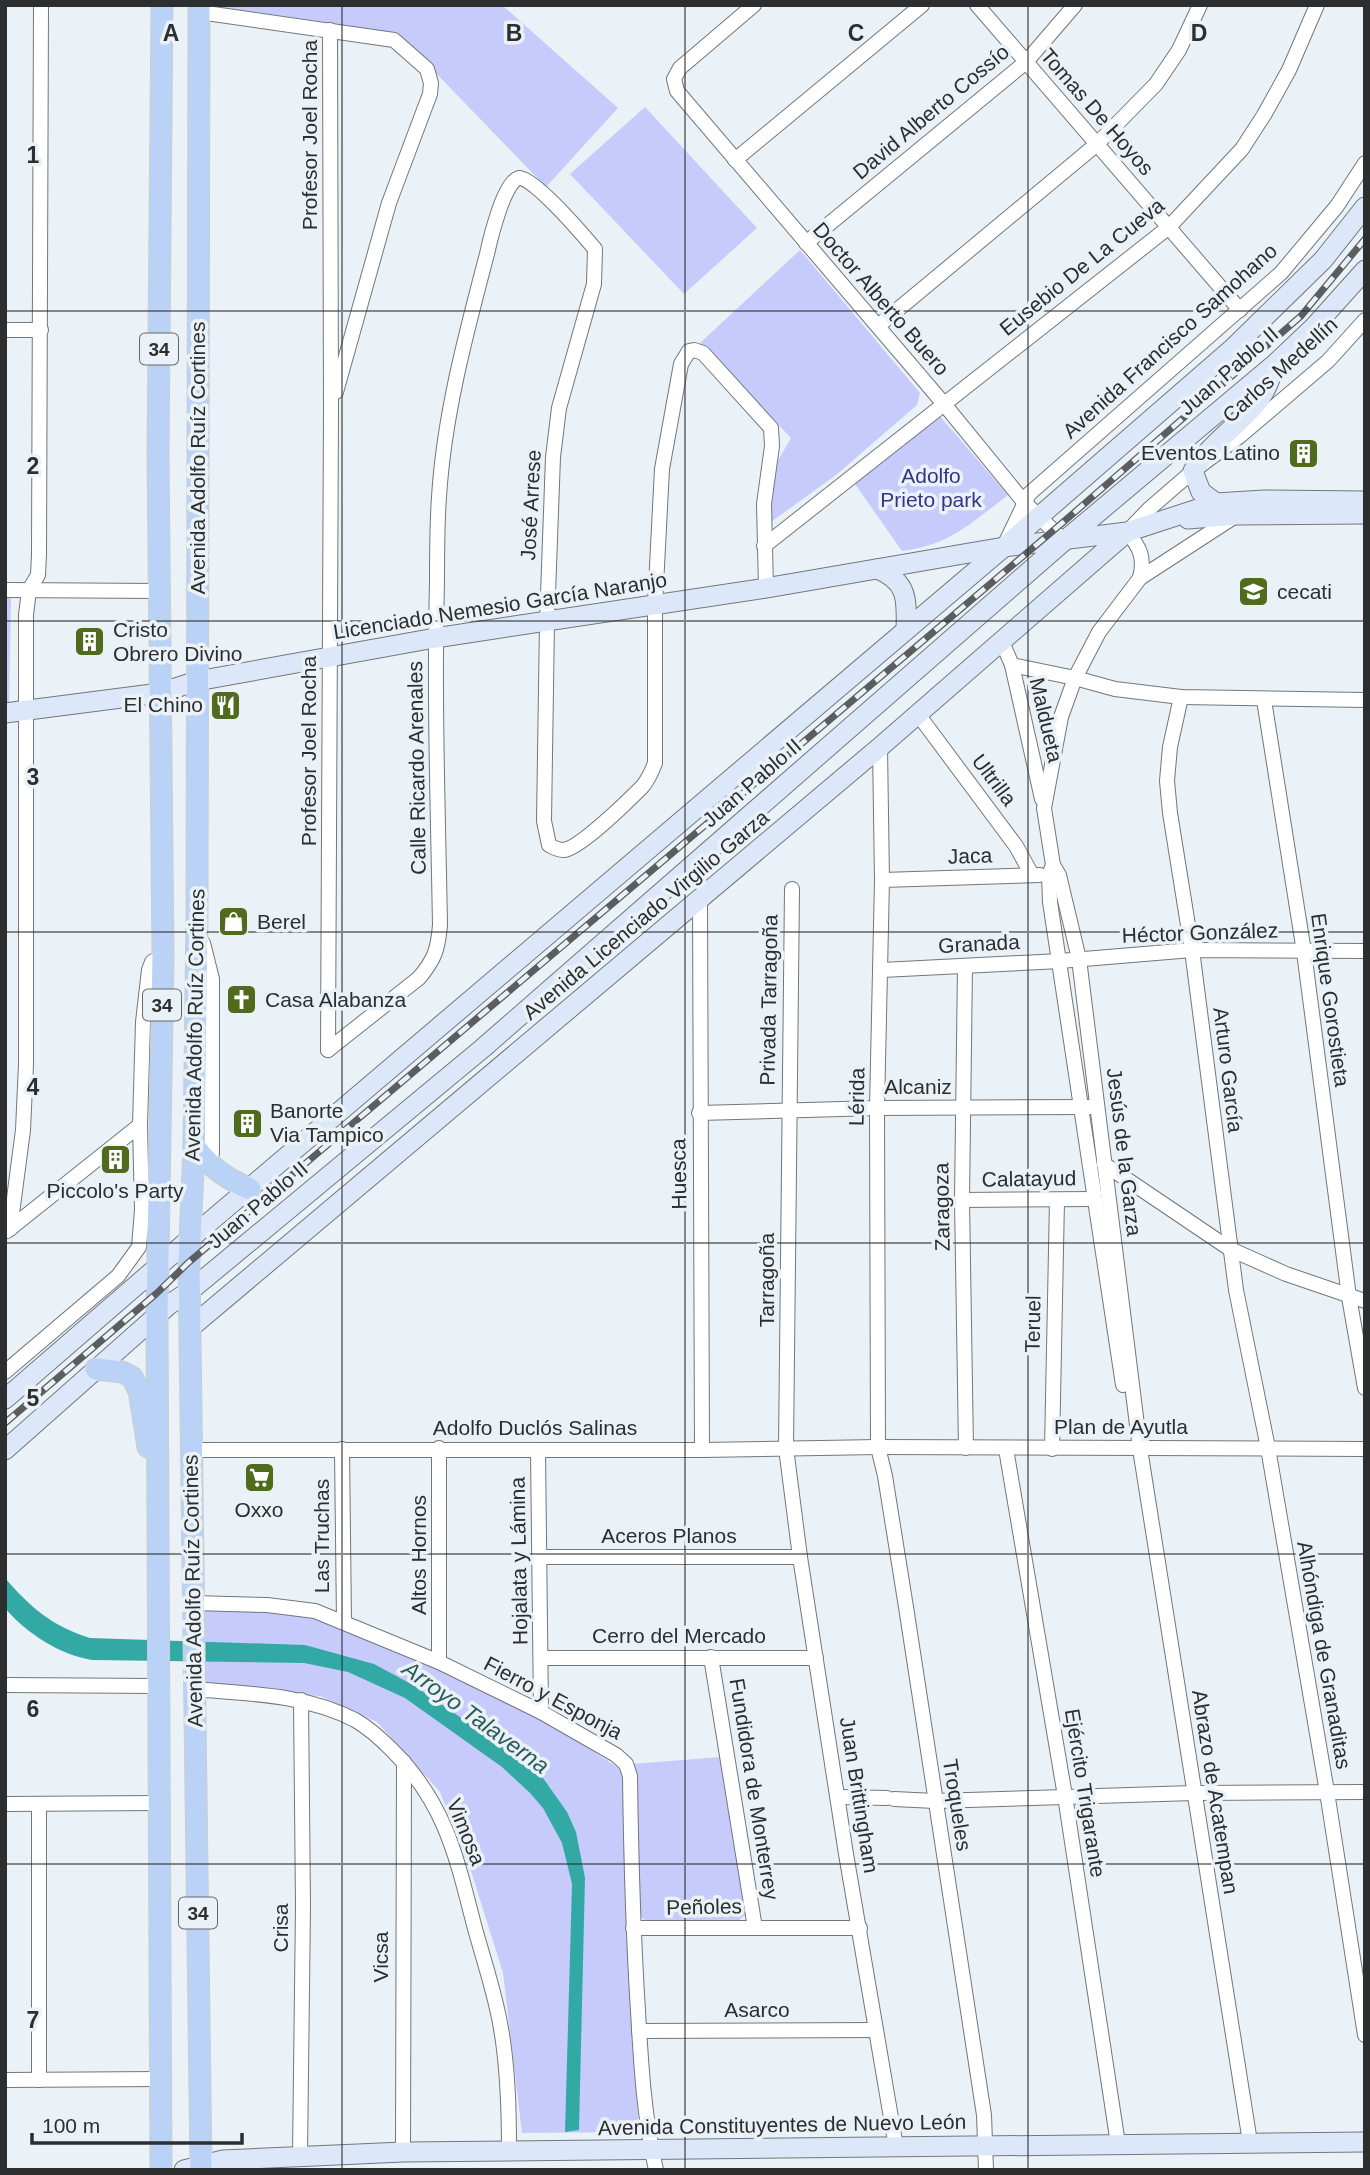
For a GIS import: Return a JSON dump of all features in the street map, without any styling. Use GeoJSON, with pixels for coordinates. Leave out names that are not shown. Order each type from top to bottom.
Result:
{"type":"FeatureCollection","features":[{"type":"Feature","properties":{"kind":"main road","name":"Avenida Adolfo Ruíz Cortines"},"geometry":{"type":"LineString","coordinates":[[161,2170],[156,1316],[163,956],[159,591],[162,5]]}},
{"type":"Feature","properties":{"kind":"main road","name":"Avenida Adolfo Ruíz Cortines"},"geometry":{"type":"LineString","coordinates":[[195,2168],[198,1841],[190,1239],[197,916],[200,9]]}},
{"type":"Feature","properties":{"kind":"main road","name":"Juan Pablo II"},"geometry":{"type":"LineString","coordinates":[[5,1399],[1004,547],[1232,349],[1323,260],[1365,207]]}},
{"type":"Feature","properties":{"kind":"main road","name":"Juan Pablo II"},"geometry":{"type":"LineString","coordinates":[[5,1450],[156,1316],[191,1290],[482,1048],[1064,541],[1276,363],[1313,328],[1365,270]]}},
{"type":"Feature","properties":{"kind":"main road"},"geometry":{"type":"LineString","coordinates":[[1216,503],[1201,492],[1193,471],[1201,457],[1255,406],[1264,393],[1276,363]]}},
{"type":"Feature","properties":{"kind":"main road"},"geometry":{"type":"LineString","coordinates":[[1173,519],[1216,503],[1264,500],[1365,501]]}},
{"type":"Feature","properties":{"kind":"main road"},"geometry":{"type":"LineString","coordinates":[[1173,519],[1196,520],[1237,515],[1365,514]]}},
{"type":"Feature","properties":{"kind":"main road","name":"Licenciado Nemesio García Naranjo"},"geometry":{"type":"LineString","coordinates":[[5,713],[160,693],[197,681],[330,655],[766,588],[1004,547],[1127,532],[1173,519]]}},
{"type":"Feature","properties":{"kind":"main road","name":"Avenida Licenciado Virgilio Garza"},"geometry":{"type":"LineString","coordinates":[[190,1328],[880,747],[1127,532]]}},
{"type":"Feature","properties":{"kind":"main road"},"geometry":{"type":"LineString","coordinates":[[877,569],[890,574],[904,591],[907,605],[906,630]]}},
{"type":"Feature","properties":{"kind":"main road"},"geometry":{"type":"LineString","coordinates":[[482,1048],[657,935]]}},
{"type":"Feature","properties":{"kind":"main road"},"geometry":{"type":"LineString","coordinates":[[194,1146],[220,1174],[250,1189]]}},
{"type":"Feature","properties":{"kind":"main road"},"geometry":{"type":"LineString","coordinates":[[316,1186],[360,1187]]}},
{"type":"Feature","properties":{"kind":"main road"},"geometry":{"type":"LineString","coordinates":[[96,1369],[122,1372],[132,1377],[139,1391],[159,1521]]}},
{"type":"Feature","properties":{"kind":"main road","name":"Avenida Constituyentes de Nuevo León"},"geometry":{"type":"LineString","coordinates":[[195,2168],[223,2160],[403,2152],[509,2151],[654,2162],[896,2147],[1365,2142]]}},
{"type":"Feature","properties":{"kind":"street"},"geometry":{"type":"LineString","coordinates":[[8,1231],[23,1130],[26,1063],[26,615],[29,590],[38,575],[40,555],[41,5]]}},
{"type":"Feature","properties":{"kind":"street","name":"Doctor Alberto Buero"},"geometry":{"type":"LineString","coordinates":[[754,5],[680,68],[674,79],[681,98],[878,326],[1024,502],[1064,541]]}},
{"type":"Feature","properties":{"kind":"street"},"geometry":{"type":"LineString","coordinates":[[735,160],[922,5]]}},
{"type":"Feature","properties":{"kind":"street","name":"Tomas De Hoyos"},"geometry":{"type":"LineString","coordinates":[[977,5],[1240,310]]}},
{"type":"Feature","properties":{"kind":"street","name":"David Alberto Cossío"},"geometry":{"type":"LineString","coordinates":[[806,243],[1026,62],[1075,5]]}},
{"type":"Feature","properties":{"kind":"street"},"geometry":{"type":"LineString","coordinates":[[878,326],[1097,144],[1156,84],[1179,50],[1200,5]]}},
{"type":"Feature","properties":{"kind":"street","name":"Eusebio De La Cueva"},"geometry":{"type":"LineString","coordinates":[[764,546],[1169,227],[1242,149],[1289,70],[1317,5]]}},
{"type":"Feature","properties":{"kind":"street"},"geometry":{"type":"LineString","coordinates":[[200,9],[330,30]]}},
{"type":"Feature","properties":{"kind":"street","name":"Profesor Joel Rocha"},"geometry":{"type":"LineString","coordinates":[[328,1050],[330,30],[394,40],[427,69],[431,83],[430,94],[389,203],[331,410]]}},
{"type":"Feature","properties":{"kind":"street","name":"Avenida Francisco Samohano"},"geometry":{"type":"LineString","coordinates":[[1004,547],[1029,494],[1281,273],[1310,240],[1365,163]]}},
{"type":"Feature","properties":{"kind":"street","name":"Calle Ricardo Arenales"},"geometry":{"type":"LineString","coordinates":[[328,1050],[419,978],[438,949],[440,925],[435,638],[439,496],[457,370],[494,226],[512,182],[522,178],[537,188],[595,248]]}},
{"type":"Feature","properties":{"kind":"street","name":"José Arrese"},"geometry":{"type":"LineString","coordinates":[[595,248],[594,284],[559,408],[553,457],[544,821],[549,845],[555,849],[564,850],[586,838],[642,787],[650,776],[655,763],[655,604]]}},
{"type":"Feature","properties":{"kind":"street","name":"Carlos Medellín"},"geometry":{"type":"LineString","coordinates":[[1127,532],[1193,471],[1240,436],[1328,361],[1365,320]]}},
{"type":"Feature","properties":{"kind":"street"},"geometry":{"type":"LineString","coordinates":[[5,330],[41,330]]}},
{"type":"Feature","properties":{"kind":"street"},"geometry":{"type":"LineString","coordinates":[[655,604],[663,469],[681,364],[689,351],[694,350],[703,353],[771,428],[772,446],[764,504],[766,588]]}},
{"type":"Feature","properties":{"kind":"street","name":"Jesús de la Garza"},"geometry":{"type":"LineString","coordinates":[[1137,1449],[1095,1199],[1079,959],[1053,872],[1044,808],[1061,717],[1075,678],[1099,632],[1140,578],[1237,515]]}},
{"type":"Feature","properties":{"kind":"street"},"geometry":{"type":"LineString","coordinates":[[1127,532],[1136,543],[1143,559],[1140,578]]}},
{"type":"Feature","properties":{"kind":"street"},"geometry":{"type":"LineString","coordinates":[[5,590],[159,591]]}},
{"type":"Feature","properties":{"kind":"street","name":"Maldueta"},"geometry":{"type":"LineString","coordinates":[[1002,642],[1012,665],[1044,808]]}},
{"type":"Feature","properties":{"kind":"street"},"geometry":{"type":"LineString","coordinates":[[1012,665],[1115,689],[1181,697],[1365,700]]}},
{"type":"Feature","properties":{"kind":"street","name":"Arturo García"},"geometry":{"type":"LineString","coordinates":[[1181,697],[1170,747],[1167,781],[1236,1290],[1268,1448]]}},
{"type":"Feature","properties":{"kind":"street","name":"Enrique Gorostieta"},"geometry":{"type":"LineString","coordinates":[[1264,700],[1304,952],[1349,1297],[1365,1388]]}},
{"type":"Feature","properties":{"kind":"street","name":"Ultrilla"},"geometry":{"type":"LineString","coordinates":[[917,713],[1016,846],[1032,876]]}},
{"type":"Feature","properties":{"kind":"street","name":"Lérida"},"geometry":{"type":"LineString","coordinates":[[878,1447],[877,1108],[882,970],[880,747]]}},
{"type":"Feature","properties":{"kind":"street","name":"Jesús de la Garza"},"geometry":{"type":"LineString","coordinates":[[1053,872],[1050,902],[1060,961],[1089,1107],[1104,1164],[1137,1449]]}},
{"type":"Feature","properties":{"kind":"street","name":"Jaca"},"geometry":{"type":"LineString","coordinates":[[882,880],[1032,876],[1053,872]]}},
{"type":"Feature","properties":{"kind":"street","name":"Privada Tarragoña"},"geometry":{"type":"LineString","coordinates":[[789,1112],[792,889]]}},
{"type":"Feature","properties":{"kind":"street","name":"Huesca"},"geometry":{"type":"LineString","coordinates":[[700,898],[702,1450]]}},
{"type":"Feature","properties":{"kind":"street"},"geometry":{"type":"LineString","coordinates":[[197,916],[212,979],[212,1153],[208,1164]]}},
{"type":"Feature","properties":{"kind":"street","name":"Héctor González"},"geometry":{"type":"LineString","coordinates":[[1079,959],[1192,950],[1365,951]]}},
{"type":"Feature","properties":{"kind":"street"},"geometry":{"type":"LineString","coordinates":[[5,1372],[118,1276],[139,1247],[142,1210],[140,1125],[146,990],[152,962],[163,956]]}},
{"type":"Feature","properties":{"kind":"street","name":"Granada"},"geometry":{"type":"LineString","coordinates":[[882,970],[1079,959]]}},
{"type":"Feature","properties":{"kind":"street","name":"Zaragoza"},"geometry":{"type":"LineString","coordinates":[[965,966],[962,1200],[966,1448]]}},
{"type":"Feature","properties":{"kind":"street","name":"Alcaniz"},"geometry":{"type":"LineString","coordinates":[[699,1113],[877,1108],[1089,1107]]}},
{"type":"Feature","properties":{"kind":"street","name":"Tarragoña"},"geometry":{"type":"LineString","coordinates":[[786,1448],[789,1112]]}},
{"type":"Feature","properties":{"kind":"street"},"geometry":{"type":"LineString","coordinates":[[8,1231],[140,1125]]}},
{"type":"Feature","properties":{"kind":"street"},"geometry":{"type":"LineString","coordinates":[[1104,1164],[1230,1249],[1286,1274],[1365,1301]]}},
{"type":"Feature","properties":{"kind":"street","name":"Calatayud"},"geometry":{"type":"LineString","coordinates":[[962,1200],[1095,1199]]}},
{"type":"Feature","properties":{"kind":"street","name":"Teruel"},"geometry":{"type":"LineString","coordinates":[[1052,1449],[1056,1200]]}},
{"type":"Feature","properties":{"kind":"street","name":"Plan de Ayutla"},"geometry":{"type":"LineString","coordinates":[[878,1447],[1365,1449]]}},
{"type":"Feature","properties":{"kind":"street","name":"Adolfo Duclós Salinas"},"geometry":{"type":"LineString","coordinates":[[191,1450],[702,1450],[878,1447]]}},
{"type":"Feature","properties":{"kind":"street","name":"Troqueles"},"geometry":{"type":"LineString","coordinates":[[878,1447],[886,1476],[935,1801],[986,2145],[986,2170]]}},
{"type":"Feature","properties":{"kind":"street","name":"Altos Hornos"},"geometry":{"type":"LineString","coordinates":[[439,1448],[439,1662]]}},
{"type":"Feature","properties":{"kind":"street","name":"Juan Brittingham"},"geometry":{"type":"LineString","coordinates":[[786,1448],[800,1557],[896,2147]]}},
{"type":"Feature","properties":{"kind":"street","name":"Alhóndiga de Granaditas"},"geometry":{"type":"LineString","coordinates":[[1268,1448],[1365,2035]]}},
{"type":"Feature","properties":{"kind":"street","name":"Las Truchas"},"geometry":{"type":"LineString","coordinates":[[342,1449],[344,1622]]}},
{"type":"Feature","properties":{"kind":"street","name":"Ejército Trigarante"},"geometry":{"type":"LineString","coordinates":[[1006,1449],[1065,1796],[1118,2144]]}},
{"type":"Feature","properties":{"kind":"street","name":"Abrazo de Acatempan"},"geometry":{"type":"LineString","coordinates":[[1137,1449],[1251,2142]]}},
{"type":"Feature","properties":{"kind":"street","name":"Hojalata y Lámina"},"geometry":{"type":"LineString","coordinates":[[538,1450],[541,1712]]}},
{"type":"Feature","properties":{"kind":"street","name":"Aceros Planos"},"geometry":{"type":"LineString","coordinates":[[539,1557],[800,1557]]}},
{"type":"Feature","properties":{"kind":"street","name":"Fierro y Esponja"},"geometry":{"type":"LineString","coordinates":[[193,1603],[294,1607],[315,1611],[439,1662],[541,1712],[616,1755],[626,1764],[630,1776],[633,1928],[639,2031],[646,2115],[654,2162]]}},
{"type":"Feature","properties":{"kind":"street","name":"Fundidora de Monterrey"},"geometry":{"type":"LineString","coordinates":[[711,1657],[755,1927]]}},
{"type":"Feature","properties":{"kind":"street","name":"Cerro del Mercado"},"geometry":{"type":"LineString","coordinates":[[542,1658],[816,1658]]}},
{"type":"Feature","properties":{"kind":"street"},"geometry":{"type":"LineString","coordinates":[[5,1685],[157,1686]]}},
{"type":"Feature","properties":{"kind":"street","name":"Vimosa"},"geometry":{"type":"LineString","coordinates":[[194,1689],[301,1700],[329,1707],[370,1729],[404,1762],[424,1789],[440,1815],[458,1860],[500,2025],[508,2093],[509,2151]]}},
{"type":"Feature","properties":{"kind":"street","name":"Crisa"},"geometry":{"type":"LineString","coordinates":[[300,2156],[303,1905],[301,1700]]}},
{"type":"Feature","properties":{"kind":"street","name":"Vicsa"},"geometry":{"type":"LineString","coordinates":[[403,2152],[404,1762]]}},
{"type":"Feature","properties":{"kind":"street"},"geometry":{"type":"LineString","coordinates":[[838,1797],[935,1801],[1194,1793],[1365,1792]]}},
{"type":"Feature","properties":{"kind":"street"},"geometry":{"type":"LineString","coordinates":[[5,1804],[158,1803]]}},
{"type":"Feature","properties":{"kind":"street"},"geometry":{"type":"LineString","coordinates":[[39,2080],[40,1804]]}},
{"type":"Feature","properties":{"kind":"street","name":"Peñoles"},"geometry":{"type":"LineString","coordinates":[[633,1928],[860,1928]]}},
{"type":"Feature","properties":{"kind":"street","name":"Asarco"},"geometry":{"type":"LineString","coordinates":[[639,2031],[876,2030]]}},
{"type":"Feature","properties":{"kind":"street"},"geometry":{"type":"LineString","coordinates":[[5,2080],[160,2079]]}},
{"type":"Feature","properties":{"kind":"green space"},"geometry":{"type":"Polygon","coordinates":[[[205,5],[502,5],[618,108],[546,187],[400,36],[333,23],[205,5]]]}},
{"type":"Feature","properties":{"kind":"green space"},"geometry":{"type":"Polygon","coordinates":[[[645,107],[757,228],[684,294],[570,174],[645,107]]]}},
{"type":"Feature","properties":{"kind":"green space"},"geometry":{"type":"Polygon","coordinates":[[[800,250],[920,393],[917,405],[836,475],[771,522],[768,518],[777,462],[791,438],[700,343],[800,250]]]}},
{"type":"Feature","properties":{"kind":"green space","name":"Adolfo Prieto park"},"geometry":{"type":"Polygon","coordinates":[[[938,414],[1008,495],[947,538],[934,544],[902,551],[855,484],[938,414]]]}},
{"type":"Feature","properties":{"kind":"green space"},"geometry":{"type":"Polygon","coordinates":[[[5,596],[11,596],[9,702],[5,702],[5,596]]]}},
{"type":"Feature","properties":{"kind":"green space"},"geometry":{"type":"Polygon","coordinates":[[[202,1607],[294,1610],[437,1665],[566,1733],[620,1769],[624,1776],[631,2011],[639,2132],[522,2133],[503,1973],[472,1874],[440,1792],[377,1722],[320,1696],[202,1687],[202,1607]]]}},
{"type":"Feature","properties":{"kind":"green space"},"geometry":{"type":"Polygon","coordinates":[[[721,1757],[745,1915],[739,1920],[645,1920],[639,1916],[631,1764],[721,1757]]]}},
{"type":"Feature","properties":{"kind":"shaded area"},"geometry":{"type":"Polygon","coordinates":[[[5,1578],[43,1615],[64,1628],[90,1638],[305,1645],[374,1664],[413,1685],[520,1758],[543,1778],[567,1812],[576,1832],[585,1878],[579,2130],[565,2132],[572,1884],[562,1843],[543,1808],[530,1793],[502,1767],[405,1698],[348,1672],[304,1663],[92,1660],[68,1653],[44,1642],[5,1608],[5,1578]]]}},
{"type":"Feature","properties":{"kind":"railway"},"geometry":{"type":"LineString","coordinates":[[5,1423],[157,1293],[189,1262],[1061,524],[1301,316],[1365,239]]}},
{"type":"Feature","properties":{"kind":"place","name":"Eventos Latino"},"geometry":{"type":"Point","coordinates":[1303,453]}},
{"type":"Feature","properties":{"kind":"place","name":"cecati"},"geometry":{"type":"Point","coordinates":[1254,592]}},
{"type":"Feature","properties":{"kind":"place","name":"Cristo Obrero Divino"},"geometry":{"type":"Point","coordinates":[90,642]}},
{"type":"Feature","properties":{"kind":"place","name":"El Chino"},"geometry":{"type":"Point","coordinates":[226,705]}},
{"type":"Feature","properties":{"kind":"place","name":"Berel"},"geometry":{"type":"Point","coordinates":[234,922]}},
{"type":"Feature","properties":{"kind":"place","name":"Casa Alabanza"},"geometry":{"type":"Point","coordinates":[242,1000]}},
{"type":"Feature","properties":{"kind":"place","name":"Banorte Via Tampico"},"geometry":{"type":"Point","coordinates":[247,1123]}},
{"type":"Feature","properties":{"kind":"place","name":"Piccolo's Party"},"geometry":{"type":"Point","coordinates":[115,1159]}},
{"type":"Feature","properties":{"kind":"place","name":"Oxxo"},"geometry":{"type":"Point","coordinates":[259,1478]}},
{"type":"Feature","properties":{"kind":"water label","name":"Arroyo Talaverna"},"geometry":{"type":"Point","coordinates":[476,1717]}}]}
